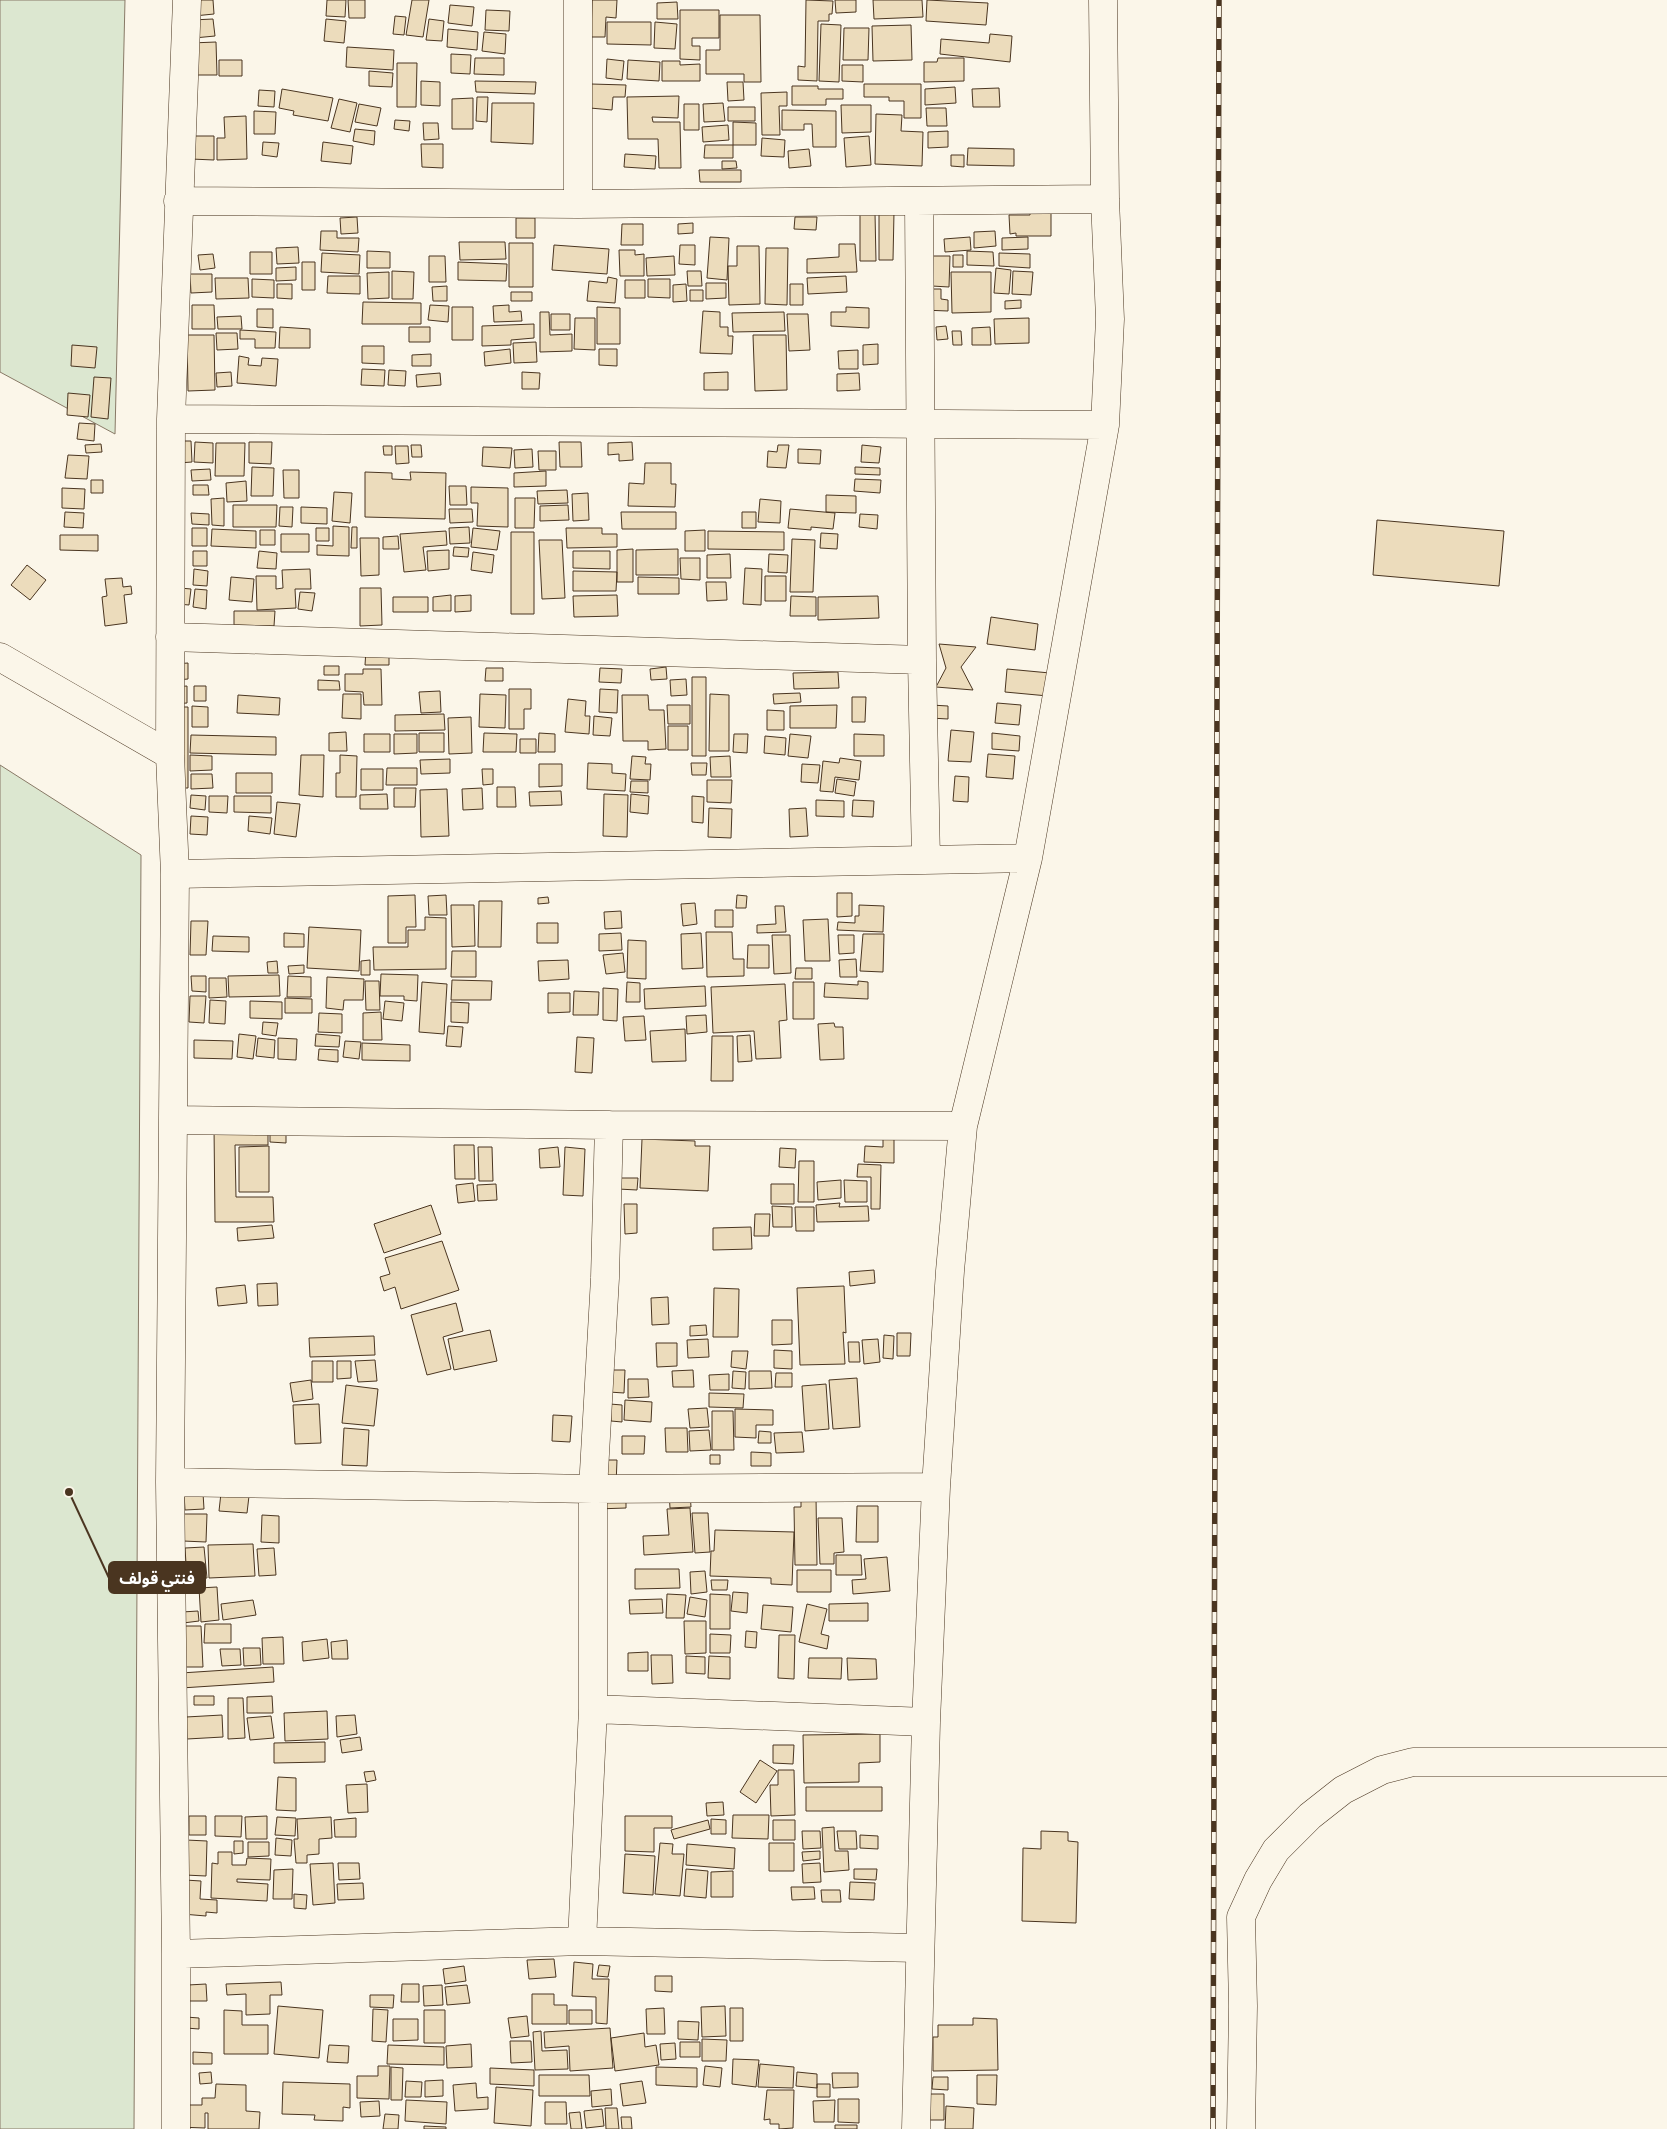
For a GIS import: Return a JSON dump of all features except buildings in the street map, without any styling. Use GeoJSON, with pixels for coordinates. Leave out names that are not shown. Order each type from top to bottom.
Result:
{"type":"FeatureCollection","features":[{"type":"Feature","properties":{"kind":"street"},"geometry":{"type":"LineString","coordinates":[[176,2129],[176,1954],[170,1482],[175,874],[170,755],[171,419],[187,0]]}},
{"type":"Feature","properties":{"kind":"street"},"geometry":{"type":"LineString","coordinates":[[578,0],[578,204]]}},
{"type":"Feature","properties":{"kind":"street"},"geometry":{"type":"LineString","coordinates":[[916,2129],[926,1722],[936,1487],[950,1271],[963,1126],[1028,858],[1105,425],[1110,319],[1105,199],[1103,0]]}},
{"type":"Feature","properties":{"kind":"street"},"geometry":{"type":"LineString","coordinates":[[178,201],[578,204],[1105,199]]}},
{"type":"Feature","properties":{"kind":"street"},"geometry":{"type":"LineString","coordinates":[[919,201],[922,660],[926,860]]}},
{"type":"Feature","properties":{"kind":"street"},"geometry":{"type":"LineString","coordinates":[[171,419],[1105,425]]}},
{"type":"Feature","properties":{"kind":"street"},"geometry":{"type":"LineString","coordinates":[[170,637],[922,660]]}},
{"type":"Feature","properties":{"kind":"street"},"geometry":{"type":"LineString","coordinates":[[0,657],[170,755]]}},
{"type":"Feature","properties":{"kind":"street"},"geometry":{"type":"LineString","coordinates":[[175,874],[1028,858]]}},
{"type":"Feature","properties":{"kind":"street"},"geometry":{"type":"LineString","coordinates":[[173,1120],[609,1125],[963,1126]]}},
{"type":"Feature","properties":{"kind":"street"},"geometry":{"type":"LineString","coordinates":[[582,1941],[593,1709],[593,1489],[605,1278],[609,1125]]}},
{"type":"Feature","properties":{"kind":"street"},"geometry":{"type":"LineString","coordinates":[[170,1482],[593,1489],[936,1487]]}},
{"type":"Feature","properties":{"kind":"street"},"geometry":{"type":"LineString","coordinates":[[593,1709],[926,1722]]}},
{"type":"Feature","properties":{"kind":"street"},"geometry":{"type":"LineString","coordinates":[[1241,2129],[1243,2006],[1241,1917],[1258,1880],[1276,1850],[1310,1816],[1343,1790],[1382,1770],[1413,1762],[1667,1762]]}},
{"type":"Feature","properties":{"kind":"street"},"geometry":{"type":"LineString","coordinates":[[176,1954],[582,1941],[919,1948]]}},
{"type":"Feature","properties":{"kind":"green space"},"geometry":{"type":"Polygon","coordinates":[[[0,0],[125,0],[115,434],[0,372],[0,0]]]}},
{"type":"Feature","properties":{"kind":"green space"},"geometry":{"type":"Polygon","coordinates":[[[0,765],[141,855],[134,2129],[0,2129],[0,765]]]}},
{"type":"Feature","properties":{"kind":"railway"},"geometry":{"type":"LineString","coordinates":[[1213,2129],[1219,0]]}},
{"type":"Feature","properties":{"kind":"place","name":"فنتي قولف"},"geometry":{"type":"Point","coordinates":[69,1492]}}]}
